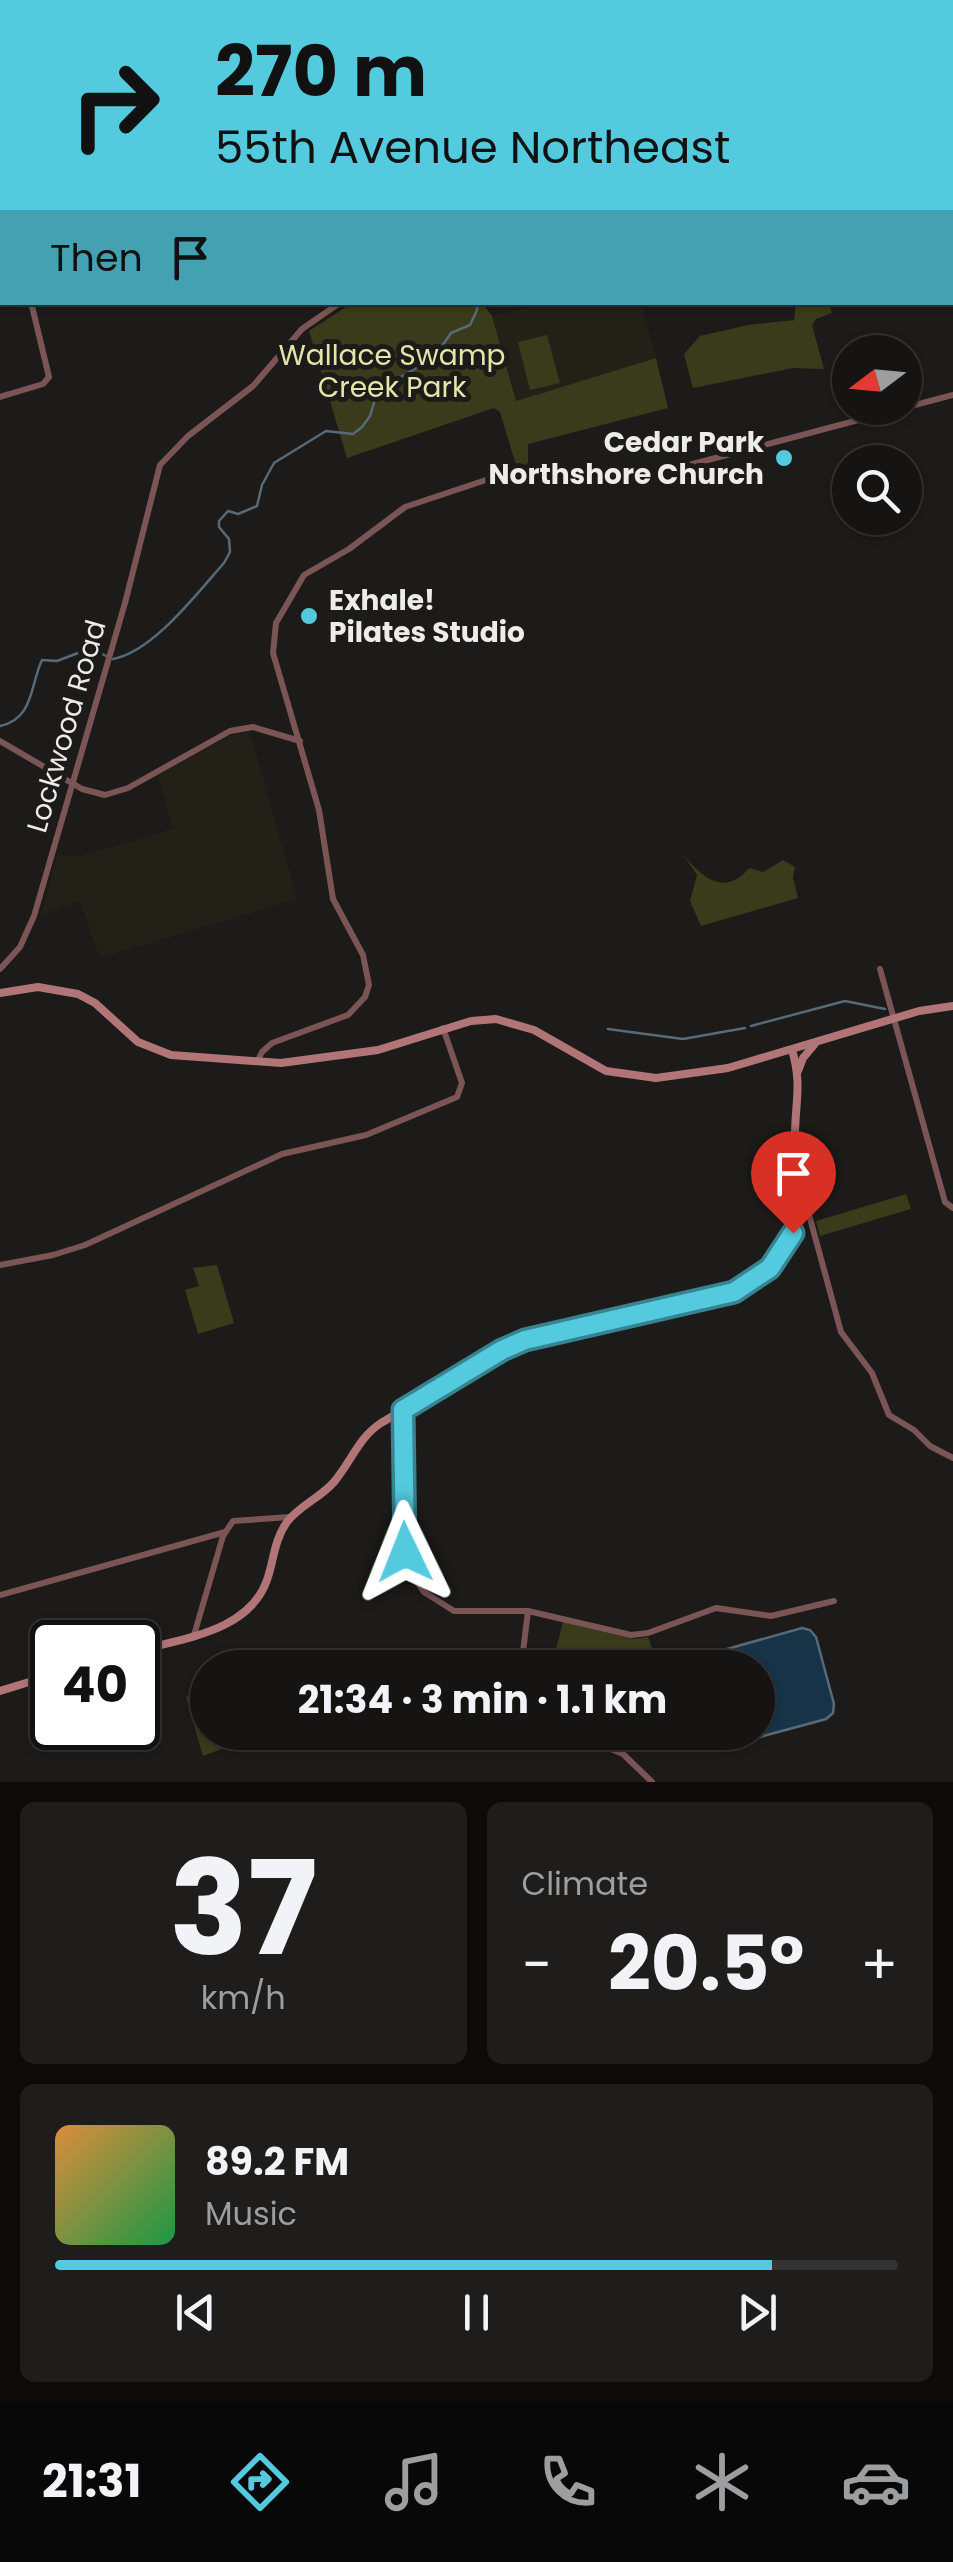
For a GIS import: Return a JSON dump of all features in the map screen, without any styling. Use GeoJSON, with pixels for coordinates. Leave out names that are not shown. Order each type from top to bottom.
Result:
{"type":"FeatureCollection","features":[{"type":"Feature","properties":{"kind":"main road"},"geometry":{"type":"LineString","coordinates":[[0,993],[38,987],[72,992],[95,1003],[138,1042],[171,1055],[257,1064],[363,1052],[480,1019],[512,1022],[534,1030],[606,1071],[656,1078],[693,1075],[792,1050],[919,1010],[953,1006]]}},
{"type":"Feature","properties":{"kind":"main road"},"geometry":{"type":"LineString","coordinates":[[798,1071],[817,1042]]}},
{"type":"Feature","properties":{"kind":"main road"},"geometry":{"type":"LineString","coordinates":[[160,1644],[232,1621],[250,1606],[266,1583],[274,1548],[290,1518],[332,1484],[369,1432],[403,1410],[525,1340],[719,1297],[743,1288],[774,1262],[787,1245],[797,1220],[801,1184],[795,1142],[800,1092],[792,1050]]}},
{"type":"Feature","properties":{"kind":"main road"},"geometry":{"type":"LineString","coordinates":[[0,1690],[30,1681]]}},
{"type":"Feature","properties":{"kind":"street"},"geometry":{"type":"LineString","coordinates":[[0,397],[48,379],[32,305]]}},
{"type":"Feature","properties":{"kind":"street","name":"Lockwood Road"},"geometry":{"type":"LineString","coordinates":[[0,969],[20,947],[30,927],[125,602],[157,474],[166,456],[253,386],[302,329],[337,305]]}},
{"type":"Feature","properties":{"kind":"street"},"geometry":{"type":"LineString","coordinates":[[257,1064],[272,1042],[341,1018],[366,997],[370,977],[333,899],[319,810],[272,642],[276,623],[297,584],[314,567],[349,549],[405,507],[504,474],[528,469],[655,474],[953,395]]}},
{"type":"Feature","properties":{"kind":"street"},"geometry":{"type":"LineString","coordinates":[[0,741],[73,785],[96,794],[112,794],[220,735],[242,728],[266,730],[300,741]]}},
{"type":"Feature","properties":{"kind":"street"},"geometry":{"type":"LineString","coordinates":[[880,969],[945,1202],[953,1208]]}},
{"type":"Feature","properties":{"kind":"street"},"geometry":{"type":"LineString","coordinates":[[0,1265],[52,1255],[102,1238],[296,1150],[381,1129],[457,1097],[462,1088],[443,1028]]}},
{"type":"Feature","properties":{"kind":"street"},"geometry":{"type":"LineString","coordinates":[[801,1184],[839,1328],[872,1373],[892,1419],[953,1458]]}},
{"type":"Feature","properties":{"kind":"street"},"geometry":{"type":"LineString","coordinates":[[797,1220],[810,1219]]}},
{"type":"Feature","properties":{"kind":"street"},"geometry":{"type":"LineString","coordinates":[[403,1410],[404,1536],[408,1564],[424,1592],[454,1612],[528,1611],[631,1635],[648,1633],[716,1608],[771,1616],[834,1601]]}},
{"type":"Feature","properties":{"kind":"street"},"geometry":{"type":"LineString","coordinates":[[194,1635],[225,1532],[233,1521],[290,1518]]}},
{"type":"Feature","properties":{"kind":"street"},"geometry":{"type":"LineString","coordinates":[[0,1595],[225,1532]]}},
{"type":"Feature","properties":{"kind":"street"},"geometry":{"type":"LineString","coordinates":[[523,1650],[528,1611]]}},
{"type":"Feature","properties":{"kind":"street"},"geometry":{"type":"LineString","coordinates":[[614,1750],[624,1754],[652,1782]]}},
{"type":"Feature","properties":{"kind":"shaded area"},"geometry":{"type":"Polygon","coordinates":[[[538,305],[642,305],[656,358],[516,401],[492,316],[538,305]]]}},
{"type":"Feature","properties":{"kind":"shaded area"},"geometry":{"type":"Polygon","coordinates":[[[250,732],[297,899],[99,958],[80,901],[41,915],[58,854],[78,857],[173,829],[158,775],[232,735],[250,732]]]}},
{"type":"Feature","properties":{"kind":"green space","name":"Wallace Swamp Creek Park"},"geometry":{"type":"Polygon","coordinates":[[[349,305],[484,305],[492,316],[516,401],[656,358],[668,408],[528,444],[528,466],[516,465],[500,412],[494,408],[347,458],[309,331],[349,305]]]}},
{"type":"Feature","properties":{"kind":"green space"},"geometry":{"type":"Polygon","coordinates":[[[796,305],[830,305],[832,313],[816,319],[812,325],[824,369],[793,368],[693,388],[684,354],[700,336],[794,320],[796,305]]]}},
{"type":"Feature","properties":{"kind":"green space"},"geometry":{"type":"Polygon","coordinates":[[[547,335],[560,383],[530,390],[518,342],[547,335]]]}},
{"type":"Feature","properties":{"kind":"green space"},"geometry":{"type":"Polygon","coordinates":[[[683,854],[706,877],[723,883],[740,877],[749,868],[763,872],[783,860],[795,867],[793,878],[798,898],[701,926],[690,901],[697,875],[683,854]]]}},
{"type":"Feature","properties":{"kind":"green space"},"geometry":{"type":"Polygon","coordinates":[[[906,1194],[911,1209],[820,1236],[816,1221],[906,1194]]]}},
{"type":"Feature","properties":{"kind":"green space"},"geometry":{"type":"Polygon","coordinates":[[[217,1265],[234,1323],[198,1334],[185,1290],[199,1286],[193,1268],[217,1265]]]}},
{"type":"Feature","properties":{"kind":"green space"},"geometry":{"type":"Polygon","coordinates":[[[563,1622],[634,1639],[648,1637],[653,1650],[556,1650],[563,1622]]]}},
{"type":"Feature","properties":{"kind":"water"},"geometry":{"type":"Polygon","coordinates":[[[802,1628],[810,1630],[816,1637],[833,1713],[826,1719],[775,1733],[775,1650],[724,1650],[802,1628]]]}},
{"type":"Feature","properties":{"kind":"waterway"},"geometry":{"type":"LineString","coordinates":[[113,659],[144,645],[159,633],[224,563],[230,552],[229,539],[219,521],[228,511],[238,514],[257,506],[262,485],[274,463],[326,431],[353,434],[362,427],[378,390],[434,358],[451,333],[470,325],[477,305]]}},
{"type":"Feature","properties":{"kind":"waterway"},"geometry":{"type":"LineString","coordinates":[[0,726],[25,709],[42,660],[57,661],[91,648],[106,656]]}},
{"type":"Feature","properties":{"kind":"waterway"},"geometry":{"type":"LineString","coordinates":[[751,1026],[845,1001],[885,1009]]}},
{"type":"Feature","properties":{"kind":"waterway"},"geometry":{"type":"LineString","coordinates":[[608,1029],[683,1039],[745,1028]]}},
{"type":"Feature","properties":{"kind":"place","name":"Cedar Park Northshore Church"},"geometry":{"type":"Point","coordinates":[784,458]}},
{"type":"Feature","properties":{"kind":"place","name":"Exhale! Pilates Studio"},"geometry":{"type":"Point","coordinates":[309,616]}},
{"type":"Feature","properties":{"kind":"route"},"geometry":{"type":"LineString","coordinates":[[405,1552],[403,1410],[525,1340],[719,1297],[743,1288],[770,1268],[793,1233]]}}]}
